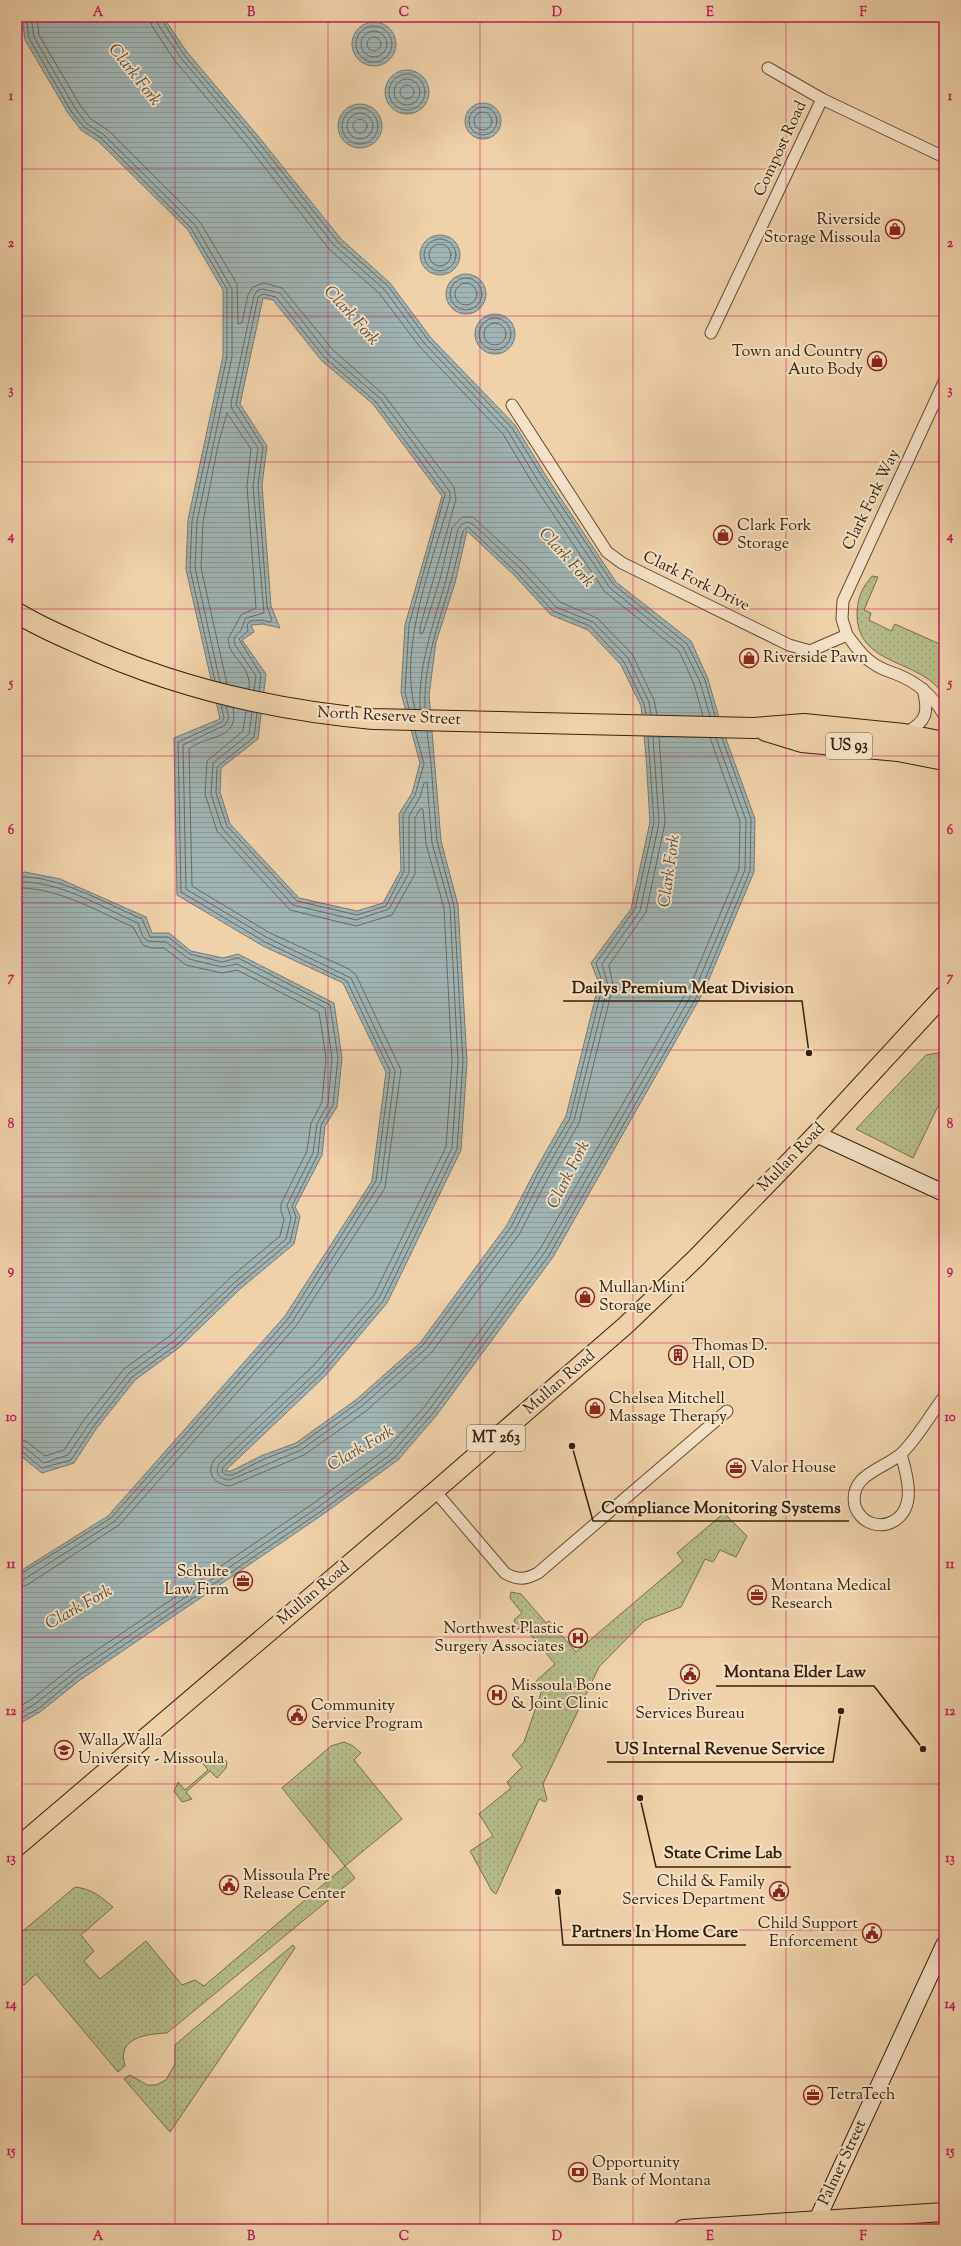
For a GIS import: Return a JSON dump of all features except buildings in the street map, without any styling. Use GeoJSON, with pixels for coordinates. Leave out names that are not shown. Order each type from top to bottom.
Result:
{"type":"FeatureCollection","features":[{"type":"Feature","properties":{"kind":"highway","name":"North Reserve Street"},"geometry":{"type":"LineString","coordinates":[[17,613],[116,661],[180,683],[271,706],[324,715],[372,719],[754,728],[804,724],[904,734],[944,742]]}},
{"type":"Feature","properties":{"kind":"highway","name":"North Reserve Street"},"geometry":{"type":"LineString","coordinates":[[754,728],[802,742],[898,751],[944,760]]}},
{"type":"Feature","properties":{"kind":"main road","name":"Mullan Road"},"geometry":{"type":"LineString","coordinates":[[17,1847],[435,1491],[626,1325],[696,1258],[816,1134],[944,995]]}},
{"type":"Feature","properties":{"kind":"main road"},"geometry":{"type":"LineString","coordinates":[[683,2229],[814,2225],[944,2212]]}},
{"type":"Feature","properties":{"kind":"street","name":"Compost Road"},"geometry":{"type":"LineString","coordinates":[[711,333],[822,99],[768,68]]}},
{"type":"Feature","properties":{"kind":"street"},"geometry":{"type":"LineString","coordinates":[[822,99],[944,157]]}},
{"type":"Feature","properties":{"kind":"street","name":"Clark Fork Way"},"geometry":{"type":"LineString","coordinates":[[847,635],[842,619],[843,600],[944,382]]}},
{"type":"Feature","properties":{"kind":"street","name":"Clark Fork Drive"},"geometry":{"type":"LineString","coordinates":[[512,405],[608,552],[622,563],[789,645],[810,650],[847,635]]}},
{"type":"Feature","properties":{"kind":"street"},"geometry":{"type":"LineString","coordinates":[[847,635],[856,647],[873,664],[906,678],[922,689],[938,705],[944,715]]}},
{"type":"Feature","properties":{"kind":"street"},"geometry":{"type":"LineString","coordinates":[[904,734],[922,722],[926,709],[922,689]]}},
{"type":"Feature","properties":{"kind":"street"},"geometry":{"type":"LineString","coordinates":[[816,1134],[944,1193]]}},
{"type":"Feature","properties":{"kind":"street"},"geometry":{"type":"LineString","coordinates":[[901,1454],[909,1496],[906,1508],[898,1518],[888,1524],[870,1523],[861,1517],[855,1507],[854,1499],[857,1486],[872,1471],[901,1454],[944,1397]]}},
{"type":"Feature","properties":{"kind":"street"},"geometry":{"type":"LineString","coordinates":[[435,1491],[505,1573],[515,1579],[528,1578],[538,1573],[727,1411]]}},
{"type":"Feature","properties":{"kind":"street","name":"Palmer Street"},"geometry":{"type":"LineString","coordinates":[[814,2225],[944,1945]]}},
{"type":"Feature","properties":{"kind":"green space"},"geometry":{"type":"Polygon","coordinates":[[[872,576],[878,577],[864,610],[871,613],[869,620],[891,631],[895,624],[944,646],[944,696],[934,684],[921,675],[878,653],[867,643],[859,630],[857,612],[858,602],[861,593],[872,576]]]}},
{"type":"Feature","properties":{"kind":"green space"},"geometry":{"type":"Polygon","coordinates":[[[938,1053],[944,1068],[944,1094],[913,1158],[856,1129],[926,1055],[938,1053]]]}},
{"type":"Feature","properties":{"kind":"green space"},"geometry":{"type":"Polygon","coordinates":[[[724,1513],[747,1536],[736,1557],[720,1550],[713,1562],[705,1559],[681,1607],[644,1621],[599,1667],[543,1784],[547,1799],[545,1802],[539,1799],[496,1894],[492,1891],[470,1851],[493,1836],[479,1814],[511,1788],[507,1782],[522,1767],[512,1755],[524,1742],[542,1690],[535,1682],[555,1664],[525,1628],[517,1629],[514,1620],[522,1613],[510,1598],[511,1592],[521,1594],[546,1623],[549,1621],[576,1652],[683,1561],[677,1553],[724,1513]]]}},
{"type":"Feature","properties":{"kind":"green space"},"geometry":{"type":"Polygon","coordinates":[[[344,1742],[353,1746],[361,1753],[354,1760],[402,1819],[345,1866],[282,1788],[331,1746],[344,1742]]]}},
{"type":"Feature","properties":{"kind":"green space"},"geometry":{"type":"Polygon","coordinates":[[[210,1755],[223,1758],[227,1762],[226,1768],[217,1778],[210,1771],[186,1792],[192,1799],[182,1802],[174,1791],[178,1782],[185,1790],[208,1770],[202,1762],[210,1755]]]}},
{"type":"Feature","properties":{"kind":"green space"},"geometry":{"type":"Polygon","coordinates":[[[345,1866],[355,1878],[167,2033],[143,2036],[129,2043],[123,2056],[125,2066],[118,2072],[36,1974],[24,1985],[17,1977],[17,1936],[75,1887],[86,1889],[96,1894],[113,1907],[81,1935],[94,1951],[84,1961],[100,1979],[146,1941],[182,1985],[195,1980],[204,1986],[345,1866]]]}},
{"type":"Feature","properties":{"kind":"green space"},"geometry":{"type":"Polygon","coordinates":[[[293,1945],[295,1948],[170,2132],[124,2079],[130,2075],[147,2085],[156,2085],[166,2080],[175,2064],[175,2045],[293,1945]]]}},
{"type":"Feature","properties":{"kind":"water","name":"Clark Fork"},"geometry":{"type":"Polygon","coordinates":[[[22,17],[163,17],[187,52],[258,136],[341,239],[390,283],[431,338],[515,425],[546,476],[616,582],[691,641],[708,679],[722,728],[755,819],[754,872],[704,991],[553,1257],[436,1416],[398,1460],[322,1515],[80,1680],[40,1712],[17,1725],[17,1573],[108,1516],[285,1316],[372,1181],[386,1072],[343,983],[263,946],[177,895],[174,738],[220,719],[186,569],[188,520],[223,356],[223,290],[188,230],[98,141],[81,130],[68,113],[25,40],[22,17]],[[263,298],[240,404],[267,446],[262,485],[271,606],[280,628],[263,624],[251,625],[254,632],[242,640],[266,674],[258,739],[221,768],[220,792],[230,824],[299,898],[357,911],[383,903],[401,870],[399,814],[412,793],[420,763],[401,693],[405,625],[442,496],[373,404],[322,361],[273,300],[263,298]],[[467,531],[455,583],[436,642],[429,695],[441,841],[458,905],[467,1062],[461,1150],[387,1303],[325,1376],[225,1471],[231,1471],[263,1455],[296,1443],[357,1399],[420,1343],[507,1225],[566,1116],[599,983],[591,963],[631,909],[650,822],[641,706],[621,665],[588,630],[551,615],[515,576],[467,531]]]}},
{"type":"Feature","properties":{"kind":"water"},"geometry":{"type":"Polygon","coordinates":[[[370,22],[378,22],[390,28],[396,40],[396,48],[390,60],[378,66],[370,66],[358,60],[352,48],[352,40],[358,28],[370,22]]]}},
{"type":"Feature","properties":{"kind":"water"},"geometry":{"type":"Polygon","coordinates":[[[403,70],[411,70],[423,76],[429,88],[429,96],[423,108],[411,114],[403,114],[391,108],[385,96],[385,88],[391,76],[403,70]]]}},
{"type":"Feature","properties":{"kind":"water"},"geometry":{"type":"Polygon","coordinates":[[[483,103],[493,106],[498,111],[501,121],[498,131],[493,136],[483,139],[473,136],[468,131],[465,121],[468,111],[473,106],[483,103]]]}},
{"type":"Feature","properties":{"kind":"water"},"geometry":{"type":"Polygon","coordinates":[[[356,104],[364,104],[376,110],[382,122],[382,130],[376,142],[364,148],[356,148],[344,142],[338,130],[338,122],[344,110],[356,104]]]}},
{"type":"Feature","properties":{"kind":"water"},"geometry":{"type":"Polygon","coordinates":[[[440,235],[448,237],[454,241],[458,247],[460,255],[458,263],[454,269],[448,273],[440,275],[432,273],[426,269],[422,263],[420,255],[422,247],[426,241],[432,237],[440,235]]]}},
{"type":"Feature","properties":{"kind":"water"},"geometry":{"type":"Polygon","coordinates":[[[466,274],[474,276],[480,280],[484,286],[486,294],[484,302],[480,308],[474,312],[466,314],[458,312],[452,308],[448,302],[446,294],[448,286],[452,280],[458,276],[466,274]]]}},
{"type":"Feature","properties":{"kind":"water"},"geometry":{"type":"Polygon","coordinates":[[[495,314],[503,316],[509,320],[513,326],[515,334],[513,342],[509,348],[503,352],[495,354],[487,352],[481,348],[477,342],[475,334],[477,326],[481,320],[487,316],[495,314]]]}},
{"type":"Feature","properties":{"kind":"water"},"geometry":{"type":"Polygon","coordinates":[[[25,872],[60,879],[146,917],[152,933],[169,933],[191,951],[223,958],[238,954],[334,1003],[342,1058],[337,1107],[325,1126],[322,1155],[295,1207],[300,1216],[294,1244],[240,1289],[180,1347],[135,1380],[96,1429],[74,1463],[42,1473],[17,1453],[17,873],[25,872]]]}},
{"type":"Feature","properties":{"kind":"place","name":"Riverside Storage Missoula"},"geometry":{"type":"Point","coordinates":[895,229]}},
{"type":"Feature","properties":{"kind":"place","name":"Town and Country Auto Body"},"geometry":{"type":"Point","coordinates":[877,361]}},
{"type":"Feature","properties":{"kind":"place","name":"Clark Fork Storage"},"geometry":{"type":"Point","coordinates":[723,535]}},
{"type":"Feature","properties":{"kind":"place","name":"Riverside Pawn"},"geometry":{"type":"Point","coordinates":[749,658]}},
{"type":"Feature","properties":{"kind":"place","name":"Dailys Premium Meat Division"},"geometry":{"type":"Point","coordinates":[809,1053]}},
{"type":"Feature","properties":{"kind":"place","name":"Mullan Mini Storage"},"geometry":{"type":"Point","coordinates":[585,1297]}},
{"type":"Feature","properties":{"kind":"place","name":"Thomas D. Hall, OD"},"geometry":{"type":"Point","coordinates":[678,1355]}},
{"type":"Feature","properties":{"kind":"place","name":"Chelsea Mitchell Massage Therapy"},"geometry":{"type":"Point","coordinates":[595,1408]}},
{"type":"Feature","properties":{"kind":"place","name":"Compliance Monitoring Systems"},"geometry":{"type":"Point","coordinates":[572,1446]}},
{"type":"Feature","properties":{"kind":"place","name":"Valor House"},"geometry":{"type":"Point","coordinates":[736,1468]}},
{"type":"Feature","properties":{"kind":"place","name":"Schulte Law Firm"},"geometry":{"type":"Point","coordinates":[243,1581]}},
{"type":"Feature","properties":{"kind":"place","name":"Montana Medical Research"},"geometry":{"type":"Point","coordinates":[757,1595]}},
{"type":"Feature","properties":{"kind":"place","name":"Northwest Plastic Surgery Associates"},"geometry":{"type":"Point","coordinates":[578,1638]}},
{"type":"Feature","properties":{"kind":"place","name":"Driver Services Bureau"},"geometry":{"type":"Point","coordinates":[690,1674]}},
{"type":"Feature","properties":{"kind":"place","name":"Missoula Bone & Joint Clinic"},"geometry":{"type":"Point","coordinates":[497,1695]}},
{"type":"Feature","properties":{"kind":"place","name":"US Internal Revenue Service"},"geometry":{"type":"Point","coordinates":[841,1711]}},
{"type":"Feature","properties":{"kind":"place","name":"Community Service Program"},"geometry":{"type":"Point","coordinates":[297,1715]}},
{"type":"Feature","properties":{"kind":"place","name":"Montana Elder Law"},"geometry":{"type":"Point","coordinates":[923,1749]}},
{"type":"Feature","properties":{"kind":"place","name":"Walla Walla University - Missoula"},"geometry":{"type":"Point","coordinates":[64,1750]}},
{"type":"Feature","properties":{"kind":"place","name":"State Crime Lab"},"geometry":{"type":"Point","coordinates":[640,1798]}},
{"type":"Feature","properties":{"kind":"place","name":"Missoula Pre Release Center"},"geometry":{"type":"Point","coordinates":[229,1885]}},
{"type":"Feature","properties":{"kind":"place","name":"Child & Family Services Department"},"geometry":{"type":"Point","coordinates":[779,1891]}},
{"type":"Feature","properties":{"kind":"place","name":"Partners In Home Care"},"geometry":{"type":"Point","coordinates":[558,1892]}},
{"type":"Feature","properties":{"kind":"place","name":"Child Support Enforcement"},"geometry":{"type":"Point","coordinates":[872,1933]}},
{"type":"Feature","properties":{"kind":"place","name":"TetraTech"},"geometry":{"type":"Point","coordinates":[813,2095]}},
{"type":"Feature","properties":{"kind":"place","name":"Opportunity Bank of Montana"},"geometry":{"type":"Point","coordinates":[578,2172]}}]}
